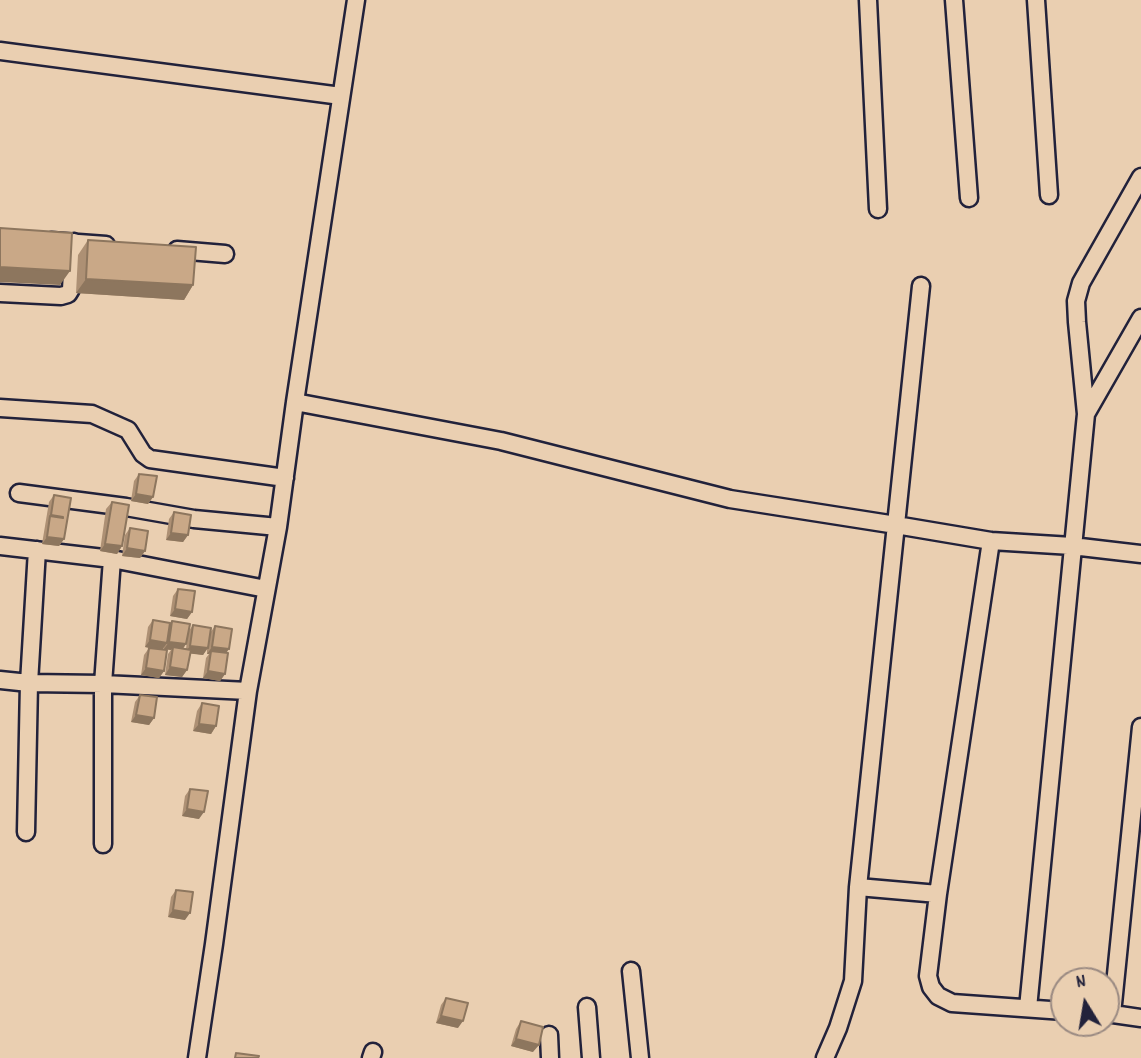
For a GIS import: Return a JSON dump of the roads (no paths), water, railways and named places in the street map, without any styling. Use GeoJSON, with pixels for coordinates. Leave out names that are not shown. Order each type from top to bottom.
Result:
{"type":"FeatureCollection","features":[{"type":"Feature","properties":{"kind":"street"},"geometry":{"type":"LineString","coordinates":[[197,1058],[248,691],[278,527],[356,0]]}},
{"type":"Feature","properties":{"kind":"street"},"geometry":{"type":"LineString","coordinates":[[868,0],[878,209]]}},
{"type":"Feature","properties":{"kind":"street"},"geometry":{"type":"LineString","coordinates":[[954,0],[969,198]]}},
{"type":"Feature","properties":{"kind":"street"},"geometry":{"type":"LineString","coordinates":[[1036,0],[1049,195]]}},
{"type":"Feature","properties":{"kind":"street"},"geometry":{"type":"LineString","coordinates":[[0,51],[341,96]]}},
{"type":"Feature","properties":{"kind":"street"},"geometry":{"type":"LineString","coordinates":[[1028,1008],[1086,414],[1076,301],[1081,283],[1141,177]]}},
{"type":"Feature","properties":{"kind":"street"},"geometry":{"type":"LineString","coordinates":[[37,240],[115,246]]}},
{"type":"Feature","properties":{"kind":"street"},"geometry":{"type":"LineString","coordinates":[[0,293],[61,296],[68,294],[71,289],[74,243]]}},
{"type":"Feature","properties":{"kind":"street"},"geometry":{"type":"LineString","coordinates":[[156,249],[225,254]]}},
{"type":"Feature","properties":{"kind":"street"},"geometry":{"type":"LineString","coordinates":[[825,1058],[853,981],[858,887],[921,286]]}},
{"type":"Feature","properties":{"kind":"street"},"geometry":{"type":"LineString","coordinates":[[1086,414],[1141,318]]}},
{"type":"Feature","properties":{"kind":"street"},"geometry":{"type":"LineString","coordinates":[[295,402],[501,441],[730,499],[991,541],[1141,554]]}},
{"type":"Feature","properties":{"kind":"street"},"geometry":{"type":"LineString","coordinates":[[0,408],[92,414],[128,430],[143,454],[150,459],[285,478]]}},
{"type":"Feature","properties":{"kind":"street"},"geometry":{"type":"LineString","coordinates":[[19,493],[194,519],[278,527]]}},
{"type":"Feature","properties":{"kind":"street"},"geometry":{"type":"LineString","coordinates":[[991,541],[928,976],[937,996],[952,1003],[1050,1010]]}},
{"type":"Feature","properties":{"kind":"street"},"geometry":{"type":"LineString","coordinates":[[0,546],[112,559],[266,589]]}},
{"type":"Feature","properties":{"kind":"street"},"geometry":{"type":"LineString","coordinates":[[26,832],[29,683],[37,550]]}},
{"type":"Feature","properties":{"kind":"street"},"geometry":{"type":"LineString","coordinates":[[103,844],[103,684],[112,559]]}},
{"type":"Feature","properties":{"kind":"street"},"geometry":{"type":"LineString","coordinates":[[0,680],[248,691]]}},
{"type":"Feature","properties":{"kind":"street"},"geometry":{"type":"LineString","coordinates":[[1114,967],[1141,727]]}},
{"type":"Feature","properties":{"kind":"street"},"geometry":{"type":"LineString","coordinates":[[858,887],[938,894]]}},
{"type":"Feature","properties":{"kind":"street"},"geometry":{"type":"LineString","coordinates":[[631,971],[639,1058]]}},
{"type":"Feature","properties":{"kind":"street"},"geometry":{"type":"LineString","coordinates":[[587,1007],[591,1058]]}},
{"type":"Feature","properties":{"kind":"street"},"geometry":{"type":"LineString","coordinates":[[1120,1015],[1141,1018]]}},
{"type":"Feature","properties":{"kind":"street"},"geometry":{"type":"LineString","coordinates":[[549,1035],[550,1058]]}}]}
